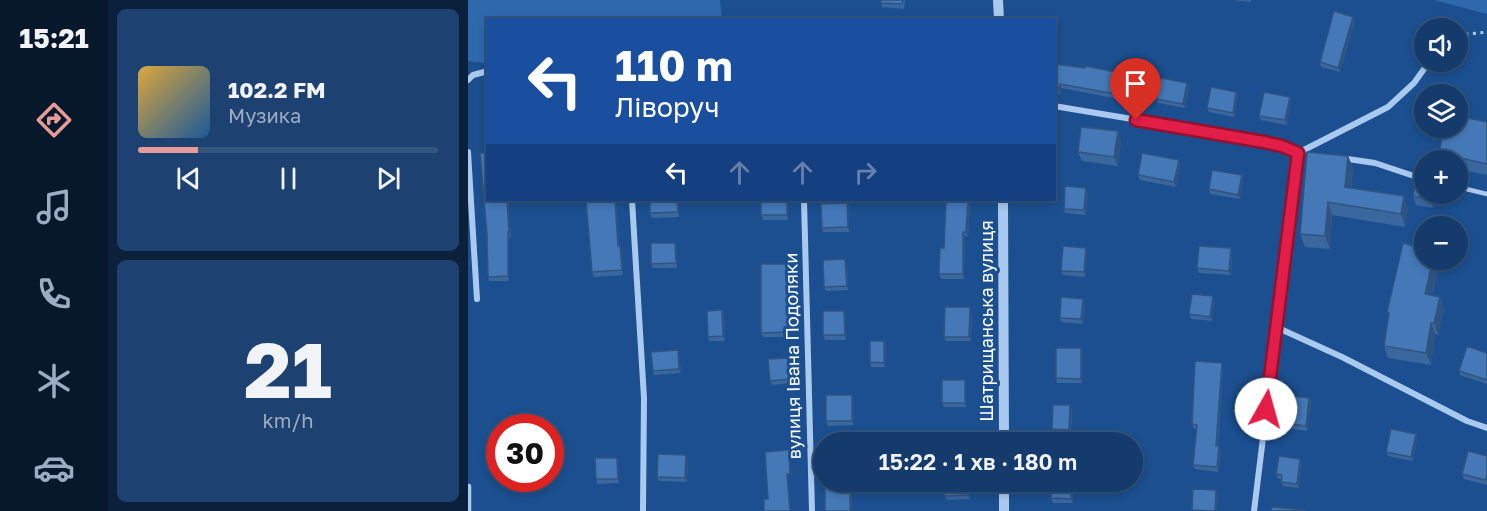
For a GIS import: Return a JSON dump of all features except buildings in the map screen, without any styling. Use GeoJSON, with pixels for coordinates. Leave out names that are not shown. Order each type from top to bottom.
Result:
{"type":"FeatureCollection","features":[{"type":"Feature","properties":{"kind":"street"},"geometry":{"type":"LineString","coordinates":[[998,0],[999,18]]}},
{"type":"Feature","properties":{"kind":"street"},"geometry":{"type":"LineString","coordinates":[[468,80],[473,75],[486,72]]}},
{"type":"Feature","properties":{"kind":"street"},"geometry":{"type":"LineString","coordinates":[[1298,153],[1388,107],[1414,83],[1422,72]]}},
{"type":"Feature","properties":{"kind":"street"},"geometry":{"type":"LineString","coordinates":[[1056,105],[1246,138],[1309,154]]}},
{"type":"Feature","properties":{"kind":"street"},"geometry":{"type":"LineString","coordinates":[[468,152],[477,298]]}},
{"type":"Feature","properties":{"kind":"street"},"geometry":{"type":"LineString","coordinates":[[1254,511],[1298,153]]}},
{"type":"Feature","properties":{"kind":"street"},"geometry":{"type":"LineString","coordinates":[[1330,156],[1375,163],[1414,176]]}},
{"type":"Feature","properties":{"kind":"street"},"geometry":{"type":"LineString","coordinates":[[633,201],[644,398],[643,511]]}},
{"type":"Feature","properties":{"kind":"street","name":"вулиця Івана Подоляки"},"geometry":{"type":"LineString","coordinates":[[804,201],[812,511]]}},
{"type":"Feature","properties":{"kind":"street","name":"Шатрищанська вулиця"},"geometry":{"type":"LineString","coordinates":[[1003,201],[1004,432]]}},
{"type":"Feature","properties":{"kind":"street"},"geometry":{"type":"LineString","coordinates":[[1276,327],[1342,357],[1467,421],[1487,428]]}},
{"type":"Feature","properties":{"kind":"street"},"geometry":{"type":"LineString","coordinates":[[1004,492],[1004,511]]}},
{"type":"Feature","properties":{"kind":"lane"},"geometry":{"type":"LineString","coordinates":[[1468,189],[1487,194]]}},
{"type":"Feature","properties":{"kind":"lane"},"geometry":{"type":"LineString","coordinates":[[469,486],[469,511]]}},
{"type":"Feature","properties":{"kind":"path"},"geometry":{"type":"LineString","coordinates":[[1468,34],[1487,32]]}},
{"type":"Feature","properties":{"kind":"shaded area"},"geometry":{"type":"Polygon","coordinates":[[[468,0],[720,0],[722,18],[486,18],[486,63],[468,61],[468,0]]]}},
{"type":"Feature","properties":{"kind":"shaded area"},"geometry":{"type":"Polygon","coordinates":[[[1434,0],[1487,0],[1487,14],[1434,0]]]}},
{"type":"Feature","properties":{"kind":"route"},"geometry":{"type":"LineString","coordinates":[[1136,120],[1264,142],[1298,153],[1266,409]]}}]}
